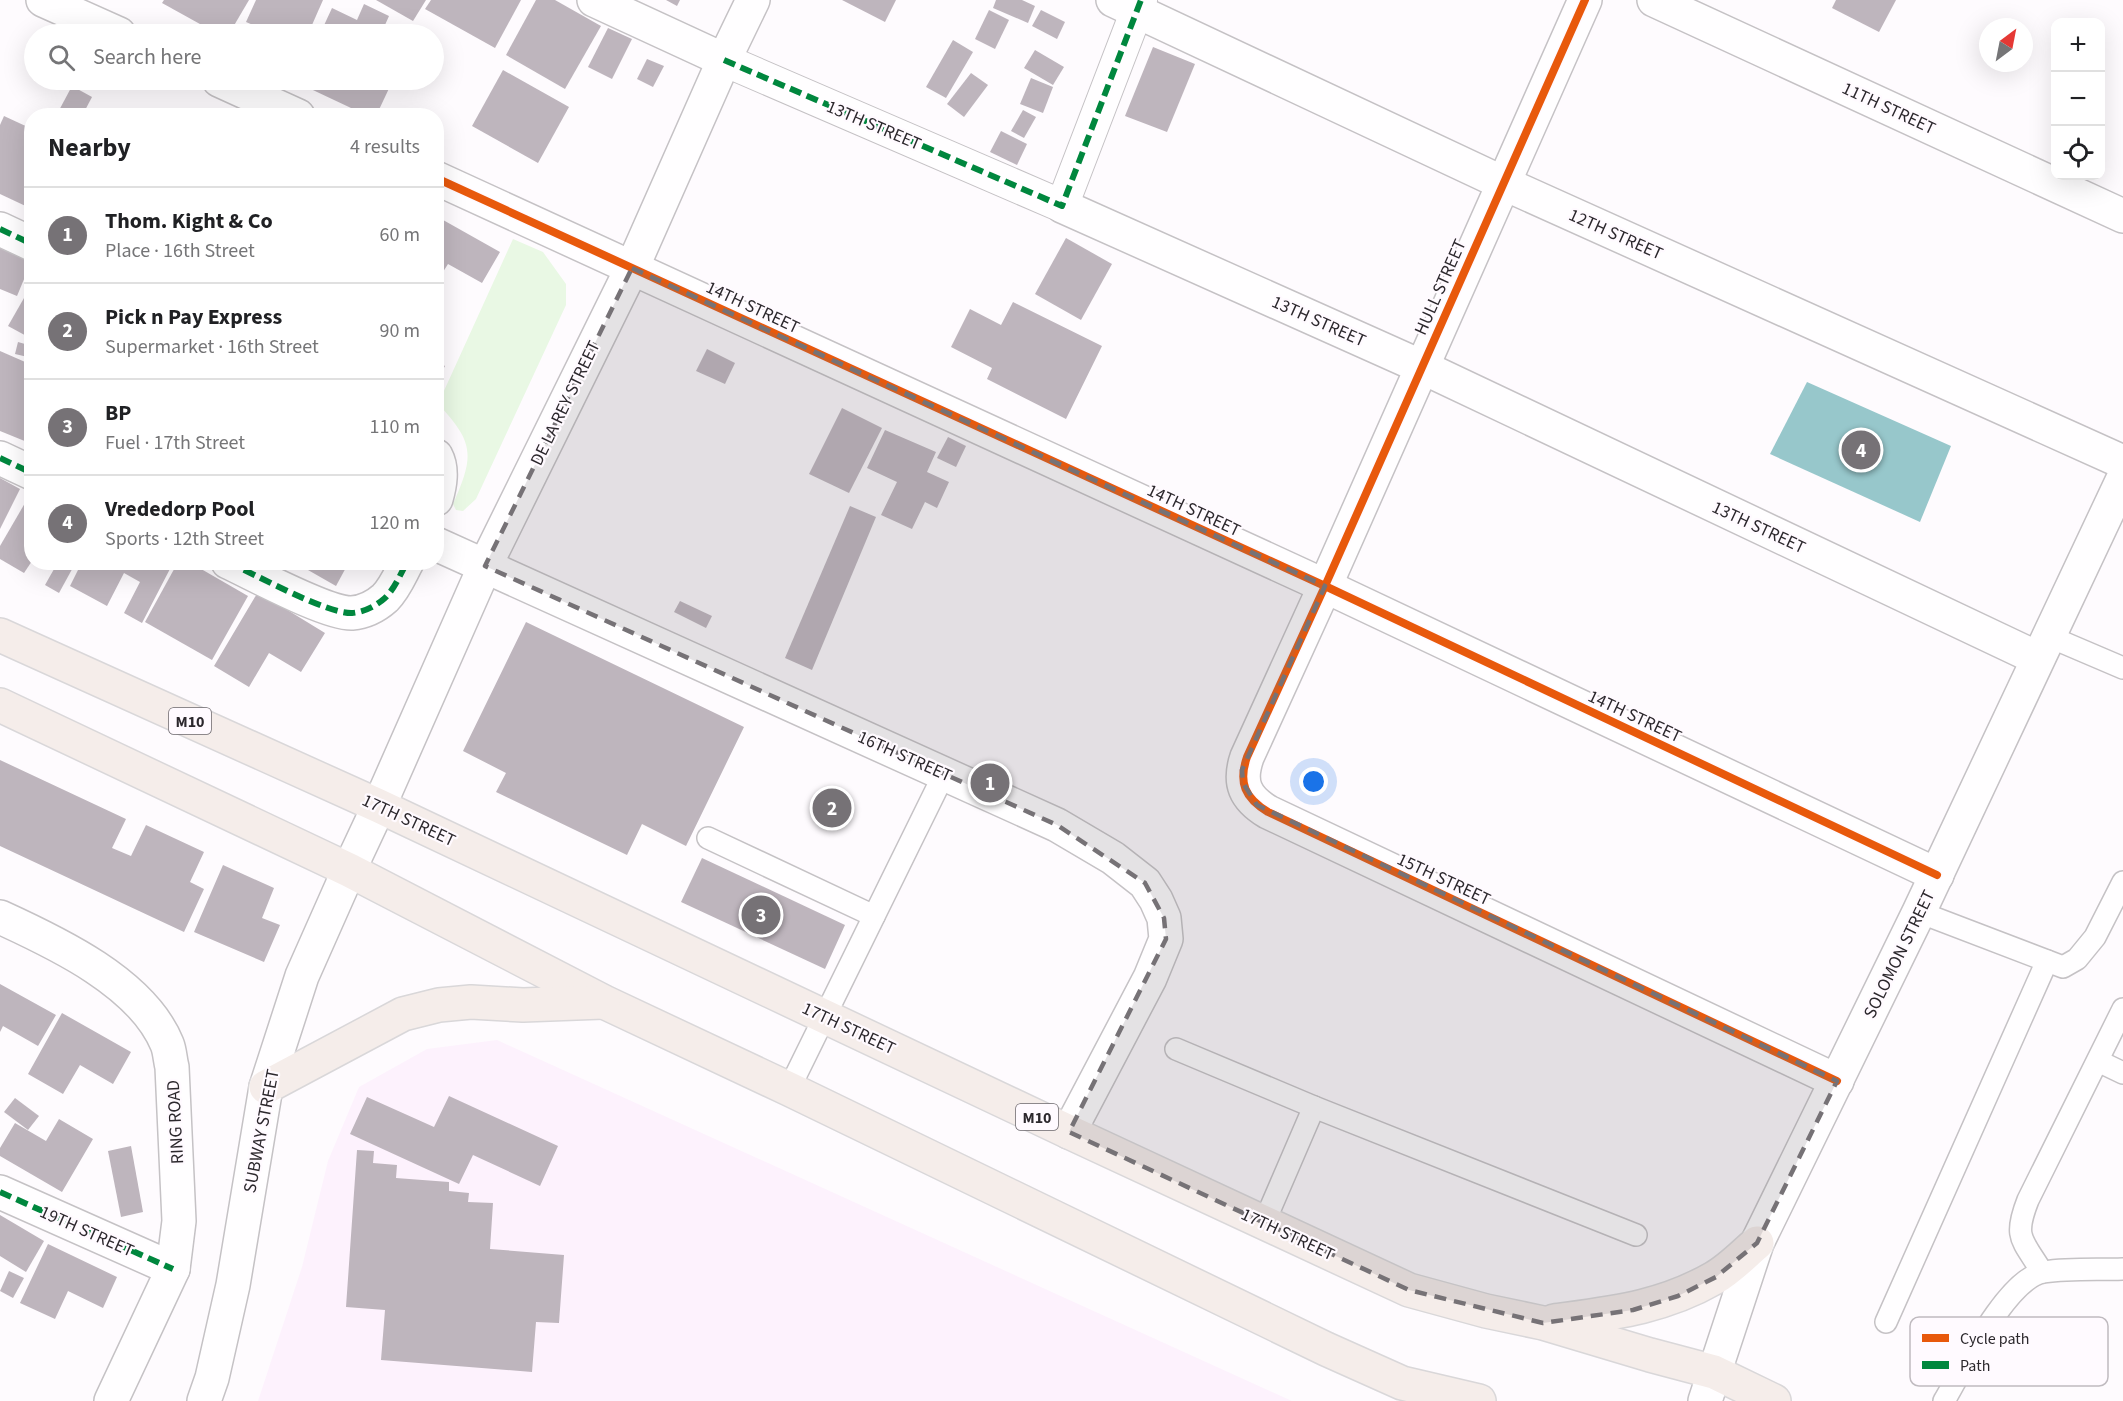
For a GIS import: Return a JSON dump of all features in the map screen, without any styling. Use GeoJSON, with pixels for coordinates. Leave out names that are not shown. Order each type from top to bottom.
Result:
{"type":"FeatureCollection","features":[{"type":"Feature","properties":{"kind":"main road","name":"17TH STREET"},"geometry":{"type":"LineString","coordinates":[[0,635],[380,806],[1409,1290],[1486,1311],[1543,1323],[1650,1355],[1709,1387]]}},
{"type":"Feature","properties":{"kind":"main road"},"geometry":{"type":"LineString","coordinates":[[0,705],[349,870],[604,1002],[1370,1368],[1402,1383],[1479,1401]]}},
{"type":"Feature","properties":{"kind":"main road"},"geometry":{"type":"LineString","coordinates":[[266,1087],[403,1014],[439,1005],[471,1002],[523,1005],[604,1002]]}},
{"type":"Feature","properties":{"kind":"main road"},"geometry":{"type":"LineString","coordinates":[[1543,1323],[1633,1310],[1678,1296],[1716,1277],[1757,1243]]}},
{"type":"Feature","properties":{"kind":"main road","name":"M10"},"geometry":{"type":"LineString","coordinates":[[1709,1387],[1774,1401]]}},
{"type":"Feature","properties":{"kind":"street"},"geometry":{"type":"LineString","coordinates":[[43,0],[97,24]]}},
{"type":"Feature","properties":{"kind":"street","name":"13TH STREET"},"geometry":{"type":"LineString","coordinates":[[594,0],[724,60],[1062,206],[2043,647]]}},
{"type":"Feature","properties":{"kind":"street","name":"DE LA REY STREET"},"geometry":{"type":"LineString","coordinates":[[380,806],[485,566],[632,268],[753,0]]}},
{"type":"Feature","properties":{"kind":"street","name":"HULL STREET"},"geometry":{"type":"LineString","coordinates":[[1325,586],[1585,0]]}},
{"type":"Feature","properties":{"kind":"street","name":"11TH STREET"},"geometry":{"type":"LineString","coordinates":[[1654,0],[2123,216]]}},
{"type":"Feature","properties":{"kind":"street"},"geometry":{"type":"LineString","coordinates":[[1062,206],[1130,3]]}},
{"type":"Feature","properties":{"kind":"street","name":"12TH STREET"},"geometry":{"type":"LineString","coordinates":[[1130,3],[1503,183],[2123,462]]}},
{"type":"Feature","properties":{"kind":"street"},"geometry":{"type":"LineString","coordinates":[[241,90],[280,108]]}},
{"type":"Feature","properties":{"kind":"street","name":"14TH STREET"},"geometry":{"type":"LineString","coordinates":[[444,182],[1325,586],[1937,875]]}},
{"type":"Feature","properties":{"kind":"street"},"geometry":{"type":"LineString","coordinates":[[0,229],[24,240]]}},
{"type":"Feature","properties":{"kind":"street"},"geometry":{"type":"LineString","coordinates":[[0,458],[24,469]]}},
{"type":"Feature","properties":{"kind":"street","name":"SOLOMON STREET"},"geometry":{"type":"LineString","coordinates":[[1709,1387],[1757,1243],[1937,875],[2123,479]]}},
{"type":"Feature","properties":{"kind":"street","name":"16TH STREET"},"geometry":{"type":"LineString","coordinates":[[444,548],[1057,825],[1113,858],[1144,883],[1156,900],[1164,918],[1166,939],[1150,978],[1069,1132]]}},
{"type":"Feature","properties":{"kind":"street"},"geometry":{"type":"LineString","coordinates":[[245,570],[323,606],[350,613],[363,611],[385,598],[403,570]]}},
{"type":"Feature","properties":{"kind":"street","name":"15TH STREET"},"geometry":{"type":"LineString","coordinates":[[1325,586],[1242,771],[1243,783],[1257,805],[1278,817],[1837,1081]]}},
{"type":"Feature","properties":{"kind":"street","name":"SUBWAY STREET"},"geometry":{"type":"LineString","coordinates":[[204,1401],[215,1368],[233,1285],[266,1087],[302,976],[380,806]]}},
{"type":"Feature","properties":{"kind":"street","name":"RING ROAD"},"geometry":{"type":"LineString","coordinates":[[0,917],[77,957],[125,988],[150,1015],[167,1045],[172,1067],[179,1221],[173,1269],[111,1401]]}},
{"type":"Feature","properties":{"kind":"street","name":"19TH STREET"},"geometry":{"type":"LineString","coordinates":[[0,1192],[173,1269]]}},
{"type":"Feature","properties":{"kind":"lane"},"geometry":{"type":"LineString","coordinates":[[2043,647],[2123,668]]}},
{"type":"Feature","properties":{"kind":"lane"},"geometry":{"type":"LineString","coordinates":[[789,1089],[944,774]]}},
{"type":"Feature","properties":{"kind":"lane"},"geometry":{"type":"LineString","coordinates":[[708,838],[874,916]]}},
{"type":"Feature","properties":{"kind":"lane"},"geometry":{"type":"LineString","coordinates":[[1919,912],[2063,967],[2077,959],[2095,937],[2123,882]]}},
{"type":"Feature","properties":{"kind":"lane"},"geometry":{"type":"LineString","coordinates":[[1886,1322],[2047,962]]}},
{"type":"Feature","properties":{"kind":"lane"},"geometry":{"type":"LineString","coordinates":[[2042,1272],[2020,1236],[2020,1221],[2028,1200],[2123,1009]]}},
{"type":"Feature","properties":{"kind":"lane"},"geometry":{"type":"LineString","coordinates":[[1176,1049],[1314,1107],[1636,1235]]}},
{"type":"Feature","properties":{"kind":"lane"},"geometry":{"type":"LineString","coordinates":[[2098,1061],[2123,1073]]}},
{"type":"Feature","properties":{"kind":"lane"},"geometry":{"type":"LineString","coordinates":[[1264,1223],[1314,1107]]}},
{"type":"Feature","properties":{"kind":"lane"},"geometry":{"type":"LineString","coordinates":[[1994,1317],[2015,1289],[2042,1272],[2123,1269]]}},
{"type":"Feature","properties":{"kind":"lane"},"geometry":{"type":"LineString","coordinates":[[1944,1401],[1953,1386]]}},
{"type":"Feature","properties":{"kind":"highlighted area"},"geometry":{"type":"Polygon","coordinates":[[[632,268],[1325,586],[1242,770],[1243,783],[1257,805],[1837,1081],[1757,1243],[1716,1277],[1678,1296],[1633,1310],[1543,1323],[1409,1290],[1069,1132],[1166,939],[1164,918],[1145,883],[1057,825],[485,566],[632,268]]]}},
{"type":"Feature","properties":{"kind":"shaded area"},"geometry":{"type":"Polygon","coordinates":[[[497,1040],[1292,1401],[258,1401],[302,1267],[328,1161],[359,1087],[427,1049],[497,1040]]]}},
{"type":"Feature","properties":{"kind":"green space"},"geometry":{"type":"Polygon","coordinates":[[[513,239],[543,252],[566,284],[566,305],[476,499],[463,511],[456,510],[453,504],[465,474],[467,451],[465,440],[459,429],[444,411],[444,391],[513,239]]]}},
{"type":"Feature","properties":{"kind":"water"},"geometry":{"type":"Polygon","coordinates":[[[1807,382],[1951,446],[1920,522],[1770,454],[1807,382]]]}},
{"type":"Feature","properties":{"kind":"building"},"geometry":{"type":"Polygon","coordinates":[[[164,0],[249,0],[235,24],[200,24],[162,3],[164,0]]]}},
{"type":"Feature","properties":{"kind":"building"},"geometry":{"type":"Polygon","coordinates":[[[256,0],[323,0],[312,24],[251,24],[246,22],[256,0]]]}},
{"type":"Feature","properties":{"kind":"building"},"geometry":{"type":"Polygon","coordinates":[[[376,0],[426,0],[413,21],[376,0]]]}},
{"type":"Feature","properties":{"kind":"building"},"geometry":{"type":"Polygon","coordinates":[[[431,0],[521,0],[495,48],[425,9],[431,0]]]}},
{"type":"Feature","properties":{"kind":"building"},"geometry":{"type":"Polygon","coordinates":[[[536,0],[555,0],[601,26],[565,89],[506,55],[536,0]]]}},
{"type":"Feature","properties":{"kind":"building"},"geometry":{"type":"Polygon","coordinates":[[[666,0],[680,0],[677,6],[666,0]]]}},
{"type":"Feature","properties":{"kind":"building"},"geometry":{"type":"Polygon","coordinates":[[[842,0],[896,0],[885,22],[842,0]]]}},
{"type":"Feature","properties":{"kind":"building"},"geometry":{"type":"Polygon","coordinates":[[[996,0],[1022,0],[1035,6],[1028,23],[993,8],[996,0]]]}},
{"type":"Feature","properties":{"kind":"building"},"geometry":{"type":"Polygon","coordinates":[[[1836,0],[1896,0],[1879,32],[1832,8],[1836,0]]]}},
{"type":"Feature","properties":{"kind":"building"},"geometry":{"type":"Polygon","coordinates":[[[364,4],[389,16],[385,24],[325,24],[332,8],[357,20],[364,4]]]}},
{"type":"Feature","properties":{"kind":"building"},"geometry":{"type":"Polygon","coordinates":[[[989,10],[1009,20],[995,49],[975,39],[989,10]]]}},
{"type":"Feature","properties":{"kind":"building"},"geometry":{"type":"Polygon","coordinates":[[[1041,10],[1065,22],[1057,39],[1032,26],[1041,10]]]}},
{"type":"Feature","properties":{"kind":"building"},"geometry":{"type":"Polygon","coordinates":[[[608,28],[632,39],[612,79],[588,67],[608,28]]]}},
{"type":"Feature","properties":{"kind":"building"},"geometry":{"type":"Polygon","coordinates":[[[953,40],[973,52],[946,98],[926,87],[953,40]]]}},
{"type":"Feature","properties":{"kind":"building"},"geometry":{"type":"Polygon","coordinates":[[[1153,47],[1195,64],[1167,132],[1125,116],[1153,47]]]}},
{"type":"Feature","properties":{"kind":"building"},"geometry":{"type":"Polygon","coordinates":[[[1035,50],[1064,67],[1053,85],[1024,68],[1035,50]]]}},
{"type":"Feature","properties":{"kind":"building"},"geometry":{"type":"Polygon","coordinates":[[[647,59],[664,66],[653,87],[637,79],[647,59]]]}},
{"type":"Feature","properties":{"kind":"building"},"geometry":{"type":"Polygon","coordinates":[[[503,70],[569,107],[538,163],[472,126],[503,70]]]}},
{"type":"Feature","properties":{"kind":"building"},"geometry":{"type":"Polygon","coordinates":[[[971,73],[988,85],[964,117],[947,104],[971,73]]]}},
{"type":"Feature","properties":{"kind":"building"},"geometry":{"type":"Polygon","coordinates":[[[1031,78],[1053,87],[1043,113],[1020,104],[1031,78]]]}},
{"type":"Feature","properties":{"kind":"building"},"geometry":{"type":"Polygon","coordinates":[[[70,90],[79,90],[92,97],[86,108],[60,108],[70,90]]]}},
{"type":"Feature","properties":{"kind":"building"},"geometry":{"type":"Polygon","coordinates":[[[313,90],[388,90],[380,108],[351,108],[313,90]]]}},
{"type":"Feature","properties":{"kind":"building"},"geometry":{"type":"Polygon","coordinates":[[[1023,110],[1036,117],[1024,138],[1011,131],[1023,110]]]}},
{"type":"Feature","properties":{"kind":"building"},"geometry":{"type":"Polygon","coordinates":[[[4,116],[24,125],[24,205],[0,194],[0,125],[4,116]]]}},
{"type":"Feature","properties":{"kind":"building"},"geometry":{"type":"Polygon","coordinates":[[[1001,131],[1027,144],[1017,165],[990,152],[1001,131]]]}},
{"type":"Feature","properties":{"kind":"building"},"geometry":{"type":"Polygon","coordinates":[[[444,220],[500,252],[482,283],[448,264],[444,270],[444,220]]]}},
{"type":"Feature","properties":{"kind":"building"},"geometry":{"type":"Polygon","coordinates":[[[1066,238],[1112,264],[1081,320],[1035,294],[1066,238]]]}},
{"type":"Feature","properties":{"kind":"building"},"geometry":{"type":"Polygon","coordinates":[[[0,246],[24,256],[24,279],[17,296],[0,289],[0,246]]]}},
{"type":"Feature","properties":{"kind":"building"},"geometry":{"type":"Polygon","coordinates":[[[24,298],[24,335],[8,326],[24,298]]]}},
{"type":"Feature","properties":{"kind":"building"},"geometry":{"type":"Polygon","coordinates":[[[1013,302],[1102,346],[1066,419],[987,379],[992,368],[951,347],[970,309],[1001,325],[1013,302]]]}},
{"type":"Feature","properties":{"kind":"building"},"geometry":{"type":"Polygon","coordinates":[[[18,342],[24,344],[24,356],[15,354],[18,342]]]}},
{"type":"Feature","properties":{"kind":"building"},"geometry":{"type":"Polygon","coordinates":[[[707,349],[735,363],[725,384],[696,371],[707,349]]]}},
{"type":"Feature","properties":{"kind":"building"},"geometry":{"type":"Polygon","coordinates":[[[0,351],[24,362],[24,441],[0,431],[0,351]]]}},
{"type":"Feature","properties":{"kind":"building"},"geometry":{"type":"Polygon","coordinates":[[[842,408],[882,428],[849,493],[809,474],[842,408]]]}},
{"type":"Feature","properties":{"kind":"building"},"geometry":{"type":"Polygon","coordinates":[[[885,430],[936,452],[927,472],[949,482],[937,508],[925,502],[912,529],[881,515],[897,482],[867,468],[885,430]]]}},
{"type":"Feature","properties":{"kind":"building"},"geometry":{"type":"Polygon","coordinates":[[[948,437],[966,446],[956,467],[937,458],[948,437]]]}},
{"type":"Feature","properties":{"kind":"building"},"geometry":{"type":"Polygon","coordinates":[[[0,478],[20,489],[0,529],[0,478]]]}},
{"type":"Feature","properties":{"kind":"building"},"geometry":{"type":"Polygon","coordinates":[[[24,505],[24,570],[26,570],[24,573],[0,559],[0,546],[24,505]]]}},
{"type":"Feature","properties":{"kind":"building"},"geometry":{"type":"Polygon","coordinates":[[[850,506],[876,517],[812,670],[785,658],[850,506]]]}},
{"type":"Feature","properties":{"kind":"building"},"geometry":{"type":"Polygon","coordinates":[[[53,570],[72,570],[59,593],[45,585],[53,570]]]}},
{"type":"Feature","properties":{"kind":"building"},"geometry":{"type":"Polygon","coordinates":[[[78,570],[169,570],[142,623],[124,613],[140,582],[124,573],[107,606],[70,586],[78,570]]]}},
{"type":"Feature","properties":{"kind":"building"},"geometry":{"type":"Polygon","coordinates":[[[174,570],[203,570],[248,596],[212,660],[145,622],[174,570]]]}},
{"type":"Feature","properties":{"kind":"building"},"geometry":{"type":"Polygon","coordinates":[[[308,570],[345,570],[336,586],[308,570]]]}},
{"type":"Feature","properties":{"kind":"building"},"geometry":{"type":"Polygon","coordinates":[[[258,592],[325,633],[301,672],[269,653],[249,687],[214,666],[258,592]]]}},
{"type":"Feature","properties":{"kind":"building"},"geometry":{"type":"Polygon","coordinates":[[[680,601],[712,616],[706,628],[674,612],[680,601]]]}},
{"type":"Feature","properties":{"kind":"building"},"geometry":{"type":"Polygon","coordinates":[[[526,622],[744,727],[686,846],[642,824],[627,855],[496,792],[506,773],[463,751],[526,622]]]}},
{"type":"Feature","properties":{"kind":"building"},"geometry":{"type":"Polygon","coordinates":[[[0,760],[126,819],[112,848],[131,856],[146,825],[204,852],[190,882],[204,889],[184,932],[0,846],[0,760]]]}},
{"type":"Feature","properties":{"kind":"building"},"geometry":{"type":"Polygon","coordinates":[[[702,858],[845,925],[825,969],[681,902],[702,858]]]}},
{"type":"Feature","properties":{"kind":"building"},"geometry":{"type":"Polygon","coordinates":[[[223,865],[274,888],[262,918],[280,925],[264,962],[194,932],[223,865]]]}},
{"type":"Feature","properties":{"kind":"building"},"geometry":{"type":"Polygon","coordinates":[[[0,984],[56,1015],[38,1046],[3,1026],[0,1032],[0,984]]]}},
{"type":"Feature","properties":{"kind":"building"},"geometry":{"type":"Polygon","coordinates":[[[62,1013],[131,1052],[113,1084],[80,1065],[63,1094],[28,1074],[62,1013]]]}},
{"type":"Feature","properties":{"kind":"building"},"geometry":{"type":"Polygon","coordinates":[[[449,1096],[558,1146],[540,1186],[473,1155],[459,1184],[350,1134],[367,1097],[434,1127],[449,1096]]]}},
{"type":"Feature","properties":{"kind":"building"},"geometry":{"type":"Polygon","coordinates":[[[15,1098],[39,1116],[28,1130],[4,1112],[15,1098]]]}},
{"type":"Feature","properties":{"kind":"building"},"geometry":{"type":"Polygon","coordinates":[[[59,1119],[93,1139],[62,1192],[0,1156],[0,1148],[15,1123],[46,1141],[59,1119]]]}},
{"type":"Feature","properties":{"kind":"building"},"geometry":{"type":"Polygon","coordinates":[[[131,1146],[143,1212],[121,1217],[108,1151],[131,1146]]]}},
{"type":"Feature","properties":{"kind":"building"},"geometry":{"type":"Polygon","coordinates":[[[357,1150],[374,1151],[373,1163],[397,1165],[396,1178],[449,1182],[449,1191],[469,1193],[468,1202],[493,1203],[490,1249],[564,1255],[559,1323],[536,1322],[532,1372],[381,1360],[385,1310],[346,1307],[357,1150]]]}},
{"type":"Feature","properties":{"kind":"building"},"geometry":{"type":"Polygon","coordinates":[[[0,1215],[44,1241],[26,1272],[0,1256],[0,1215]]]}},
{"type":"Feature","properties":{"kind":"building"},"geometry":{"type":"Polygon","coordinates":[[[48,1244],[117,1277],[103,1308],[68,1291],[55,1319],[20,1303],[48,1244]]]}},
{"type":"Feature","properties":{"kind":"building"},"geometry":{"type":"Polygon","coordinates":[[[9,1271],[24,1278],[13,1298],[0,1291],[9,1271]]]}},
{"type":"Feature","properties":{"kind":"marked path"},"geometry":{"type":"LineString","coordinates":[[724,60],[1062,206],[1141,0]]}},
{"type":"Feature","properties":{"kind":"marked path"},"geometry":{"type":"LineString","coordinates":[[0,229],[24,240]]}},
{"type":"Feature","properties":{"kind":"marked path"},"geometry":{"type":"LineString","coordinates":[[0,458],[24,469]]}},
{"type":"Feature","properties":{"kind":"marked path"},"geometry":{"type":"LineString","coordinates":[[244,570],[326,607],[352,613],[378,604],[395,586],[403,570]]}},
{"type":"Feature","properties":{"kind":"marked path"},"geometry":{"type":"LineString","coordinates":[[0,1192],[173,1269]]}},
{"type":"Feature","properties":{"kind":"cycle path"},"geometry":{"type":"LineString","coordinates":[[1585,0],[1247,757],[1244,766],[1244,782],[1249,795],[1268,812],[1837,1081]]}},
{"type":"Feature","properties":{"kind":"cycle path"},"geometry":{"type":"LineString","coordinates":[[444,182],[1325,586],[1937,875]]}},
{"type":"Feature","properties":{"kind":"place","name":"Vrededorp Pool"},"geometry":{"type":"Point","coordinates":[1861,450]}},
{"type":"Feature","properties":{"kind":"place","name":"Thom. Kight & Co"},"geometry":{"type":"Point","coordinates":[990,783]}},
{"type":"Feature","properties":{"kind":"place","name":"Pick n Pay Express"},"geometry":{"type":"Point","coordinates":[832,808]}},
{"type":"Feature","properties":{"kind":"place","name":"BP"},"geometry":{"type":"Point","coordinates":[761,915]}}]}
